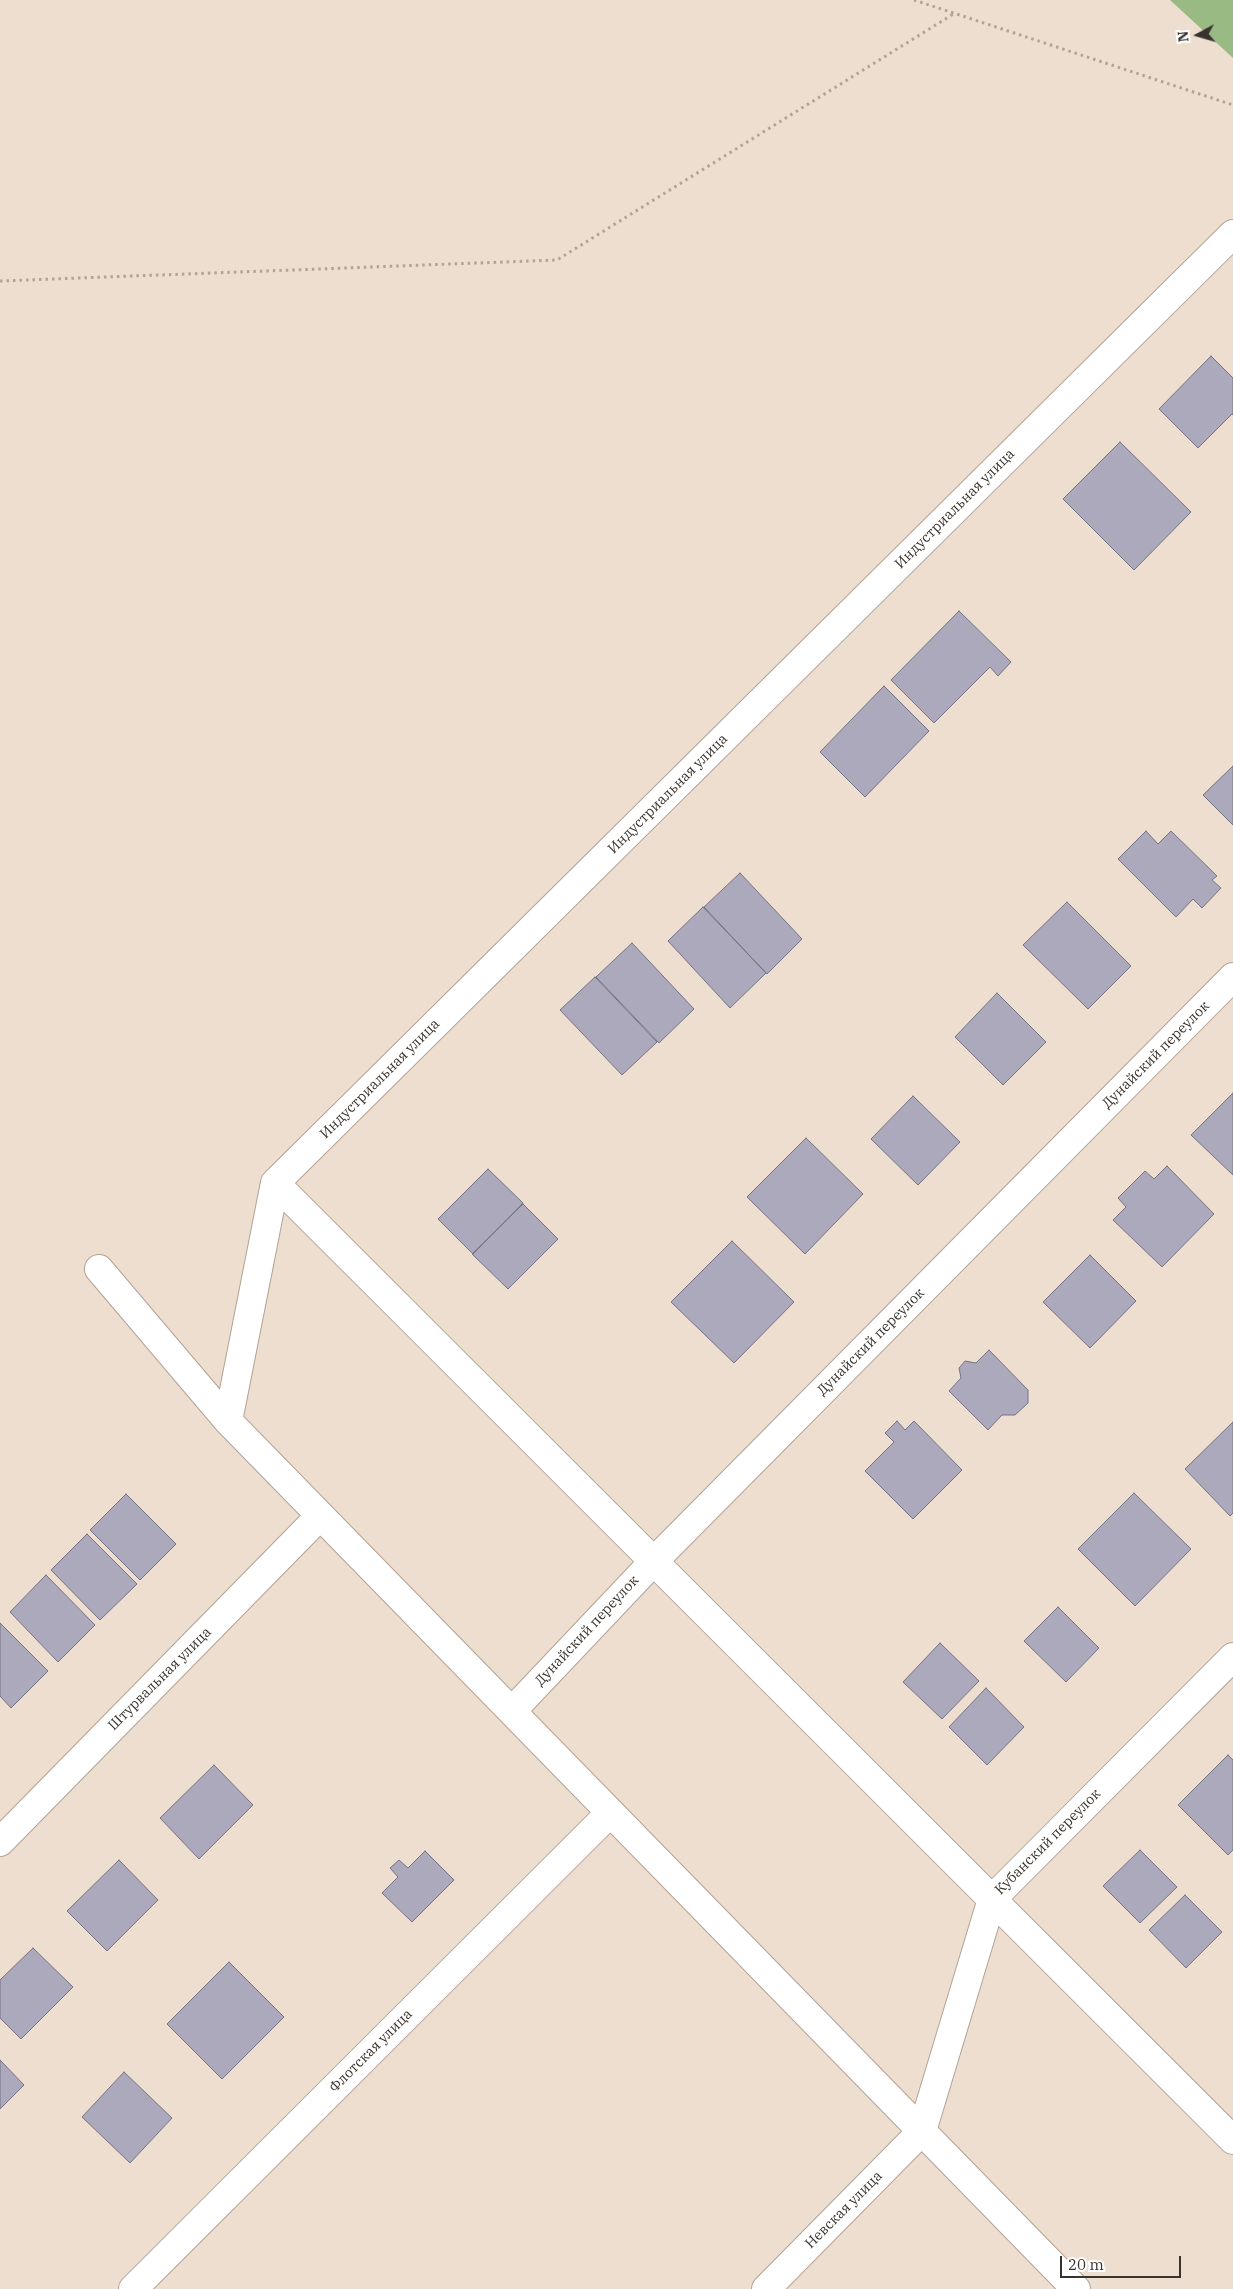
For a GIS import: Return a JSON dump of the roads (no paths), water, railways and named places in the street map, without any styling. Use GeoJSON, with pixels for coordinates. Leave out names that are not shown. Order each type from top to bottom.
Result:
{"type":"FeatureCollection","features":[{"type":"Feature","properties":{"kind":"street","name":"Индустриальная улица"},"geometry":{"type":"LineString","coordinates":[[275,1183],[1233,234]]}},
{"type":"Feature","properties":{"kind":"street","name":"Дунайский переулок"},"geometry":{"type":"LineString","coordinates":[[512,1711],[654,1561],[1233,977]]}},
{"type":"Feature","properties":{"kind":"street"},"geometry":{"type":"LineString","coordinates":[[228,1422],[275,1183]]}},
{"type":"Feature","properties":{"kind":"street"},"geometry":{"type":"LineString","coordinates":[[275,1183],[1233,2140]]}},
{"type":"Feature","properties":{"kind":"street"},"geometry":{"type":"LineString","coordinates":[[99,1269],[228,1422],[1076,2289]]}},
{"type":"Feature","properties":{"kind":"street","name":"Штурвальная улица"},"geometry":{"type":"LineString","coordinates":[[0,1842],[320,1516]]}},
{"type":"Feature","properties":{"kind":"street","name":"Кубанский переулок"},"geometry":{"type":"LineString","coordinates":[[922,2131],[992,1899],[1233,1657]]}},
{"type":"Feature","properties":{"kind":"street","name":"Флотская улица"},"geometry":{"type":"LineString","coordinates":[[132,2289],[610,1813]]}},
{"type":"Feature","properties":{"kind":"street","name":"Невская улица"},"geometry":{"type":"LineString","coordinates":[[766,2289],[922,2131]]}}]}
